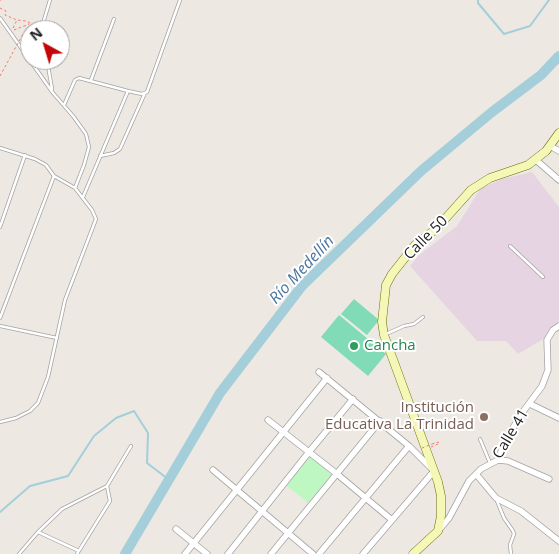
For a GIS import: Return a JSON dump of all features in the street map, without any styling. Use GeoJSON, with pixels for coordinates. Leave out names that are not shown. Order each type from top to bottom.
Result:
{"type":"FeatureCollection","features":[{"type":"Feature","properties":{"kind":"main road","name":"Calle 50"},"geometry":{"type":"LineString","coordinates":[[438,532],[441,516],[441,496],[434,471],[384,335],[382,322],[386,285],[392,274],[415,245],[436,229],[471,190],[490,178],[528,165],[536,160],[550,146],[559,133]]}},
{"type":"Feature","properties":{"kind":"main road"},"geometry":{"type":"LineString","coordinates":[[413,554],[438,532]]}},
{"type":"Feature","properties":{"kind":"street"},"geometry":{"type":"LineString","coordinates":[[550,146],[559,151]]}},
{"type":"Feature","properties":{"kind":"street"},"geometry":{"type":"LineString","coordinates":[[536,160],[559,180]]}},
{"type":"Feature","properties":{"kind":"street","name":"Calle 41"},"geometry":{"type":"LineString","coordinates":[[438,532],[459,502],[465,488],[476,474],[481,469],[498,460],[505,441],[546,379],[548,370],[547,340],[553,330],[559,326]]}},
{"type":"Feature","properties":{"kind":"street"},"geometry":{"type":"LineString","coordinates":[[319,372],[380,421],[434,471],[363,554]]}},
{"type":"Feature","properties":{"kind":"street"},"geometry":{"type":"LineString","coordinates":[[185,554],[327,378]]}},
{"type":"Feature","properties":{"kind":"street"},"geometry":{"type":"LineString","coordinates":[[228,554],[354,399]]}},
{"type":"Feature","properties":{"kind":"street"},"geometry":{"type":"LineString","coordinates":[[530,404],[559,418]]}},
{"type":"Feature","properties":{"kind":"street"},"geometry":{"type":"LineString","coordinates":[[268,420],[392,520]]}},
{"type":"Feature","properties":{"kind":"street"},"geometry":{"type":"LineString","coordinates":[[271,554],[380,421]]}},
{"type":"Feature","properties":{"kind":"street"},"geometry":{"type":"LineString","coordinates":[[319,554],[409,446]]}},
{"type":"Feature","properties":{"kind":"street"},"geometry":{"type":"LineString","coordinates":[[498,460],[508,461],[549,479]]}},
{"type":"Feature","properties":{"kind":"street"},"geometry":{"type":"LineString","coordinates":[[213,470],[313,554]]}},
{"type":"Feature","properties":{"kind":"street"},"geometry":{"type":"LineString","coordinates":[[476,474],[496,498],[521,511],[559,541]]}},
{"type":"Feature","properties":{"kind":"street"},"geometry":{"type":"LineString","coordinates":[[176,529],[207,554]]}},
{"type":"Feature","properties":{"kind":"lane"},"geometry":{"type":"LineString","coordinates":[[44,20],[50,0]]}},
{"type":"Feature","properties":{"kind":"lane"},"geometry":{"type":"LineString","coordinates":[[100,156],[114,153],[120,149],[149,86],[180,0]]}},
{"type":"Feature","properties":{"kind":"lane"},"geometry":{"type":"LineString","coordinates":[[0,18],[20,45]]}},
{"type":"Feature","properties":{"kind":"lane"},"geometry":{"type":"LineString","coordinates":[[90,80],[114,19]]}},
{"type":"Feature","properties":{"kind":"lane"},"geometry":{"type":"LineString","coordinates":[[37,70],[86,134],[89,141],[90,147],[75,188]]}},
{"type":"Feature","properties":{"kind":"lane"},"geometry":{"type":"LineString","coordinates":[[49,70],[53,93]]}},
{"type":"Feature","properties":{"kind":"lane"},"geometry":{"type":"LineString","coordinates":[[64,106],[75,80],[78,78],[128,91],[145,93]]}},
{"type":"Feature","properties":{"kind":"lane"},"geometry":{"type":"LineString","coordinates":[[83,196],[128,91]]}},
{"type":"Feature","properties":{"kind":"lane"},"geometry":{"type":"LineString","coordinates":[[0,148],[25,155],[46,166],[54,176],[75,188],[96,214],[96,219],[65,300],[48,378],[38,404],[16,418],[0,422]]}},
{"type":"Feature","properties":{"kind":"lane"},"geometry":{"type":"LineString","coordinates":[[0,227],[25,155]]}},
{"type":"Feature","properties":{"kind":"lane"},"geometry":{"type":"LineString","coordinates":[[0,318],[54,176]]}},
{"type":"Feature","properties":{"kind":"lane"},"geometry":{"type":"LineString","coordinates":[[510,246],[543,277]]}},
{"type":"Feature","properties":{"kind":"lane"},"geometry":{"type":"LineString","coordinates":[[384,335],[404,326],[414,324],[423,317]]}},
{"type":"Feature","properties":{"kind":"lane"},"geometry":{"type":"LineString","coordinates":[[0,326],[57,338]]}},
{"type":"Feature","properties":{"kind":"lane"},"geometry":{"type":"LineString","coordinates":[[480,439],[491,465]]}},
{"type":"Feature","properties":{"kind":"lane"},"geometry":{"type":"LineString","coordinates":[[19,554],[62,509],[107,486],[131,446]]}},
{"type":"Feature","properties":{"kind":"lane"},"geometry":{"type":"LineString","coordinates":[[38,532],[78,553],[110,501],[107,486]]}},
{"type":"Feature","properties":{"kind":"lane"},"geometry":{"type":"LineString","coordinates":[[496,498],[504,518],[514,534],[510,545],[511,554]]}},
{"type":"Feature","properties":{"kind":"path"},"geometry":{"type":"LineString","coordinates":[[0,8],[6,11],[5,15],[20,21]]}},
{"type":"Feature","properties":{"kind":"path"},"geometry":{"type":"LineString","coordinates":[[12,32],[17,20]]}},
{"type":"Feature","properties":{"kind":"path"},"geometry":{"type":"LineString","coordinates":[[12,32],[20,28]]}},
{"type":"Feature","properties":{"kind":"path"},"geometry":{"type":"LineString","coordinates":[[0,76],[20,41]]}},
{"type":"Feature","properties":{"kind":"path"},"geometry":{"type":"LineString","coordinates":[[422,448],[438,442],[438,444]]}},
{"type":"Feature","properties":{"kind":"shaded area"},"geometry":{"type":"Polygon","coordinates":[[[532,172],[559,207],[559,321],[545,338],[518,354],[506,341],[477,341],[410,266],[419,255],[457,226],[480,189],[502,179],[532,172]]]}},
{"type":"Feature","properties":{"kind":"green space"},"geometry":{"type":"Polygon","coordinates":[[[354,299],[379,320],[367,335],[341,314],[354,299]]]}},
{"type":"Feature","properties":{"kind":"green space","name":"Cancha"},"geometry":{"type":"Polygon","coordinates":[[[339,315],[386,354],[368,376],[321,337],[339,315]]]}},
{"type":"Feature","properties":{"kind":"green space"},"geometry":{"type":"Polygon","coordinates":[[[310,456],[332,475],[308,503],[286,485],[310,456]]]}},
{"type":"Feature","properties":{"kind":"waterway"},"geometry":{"type":"LineString","coordinates":[[478,0],[478,3],[504,34],[530,26],[549,0]]}},
{"type":"Feature","properties":{"kind":"waterway","name":"Río Medellín"},"geometry":{"type":"LineString","coordinates":[[125,554],[220,393],[302,286],[421,171],[492,112],[541,75],[559,56]]}},
{"type":"Feature","properties":{"kind":"waterway"},"geometry":{"type":"LineString","coordinates":[[0,512],[30,486],[68,476],[94,436],[116,418],[134,411],[148,433],[147,463],[168,479]]}},
{"type":"Feature","properties":{"kind":"place","name":"Cancha"},"geometry":{"type":"Point","coordinates":[354,346]}},
{"type":"Feature","properties":{"kind":"place","name":"Institución Educativa La Trinidad"},"geometry":{"type":"Point","coordinates":[484,417]}}]}
